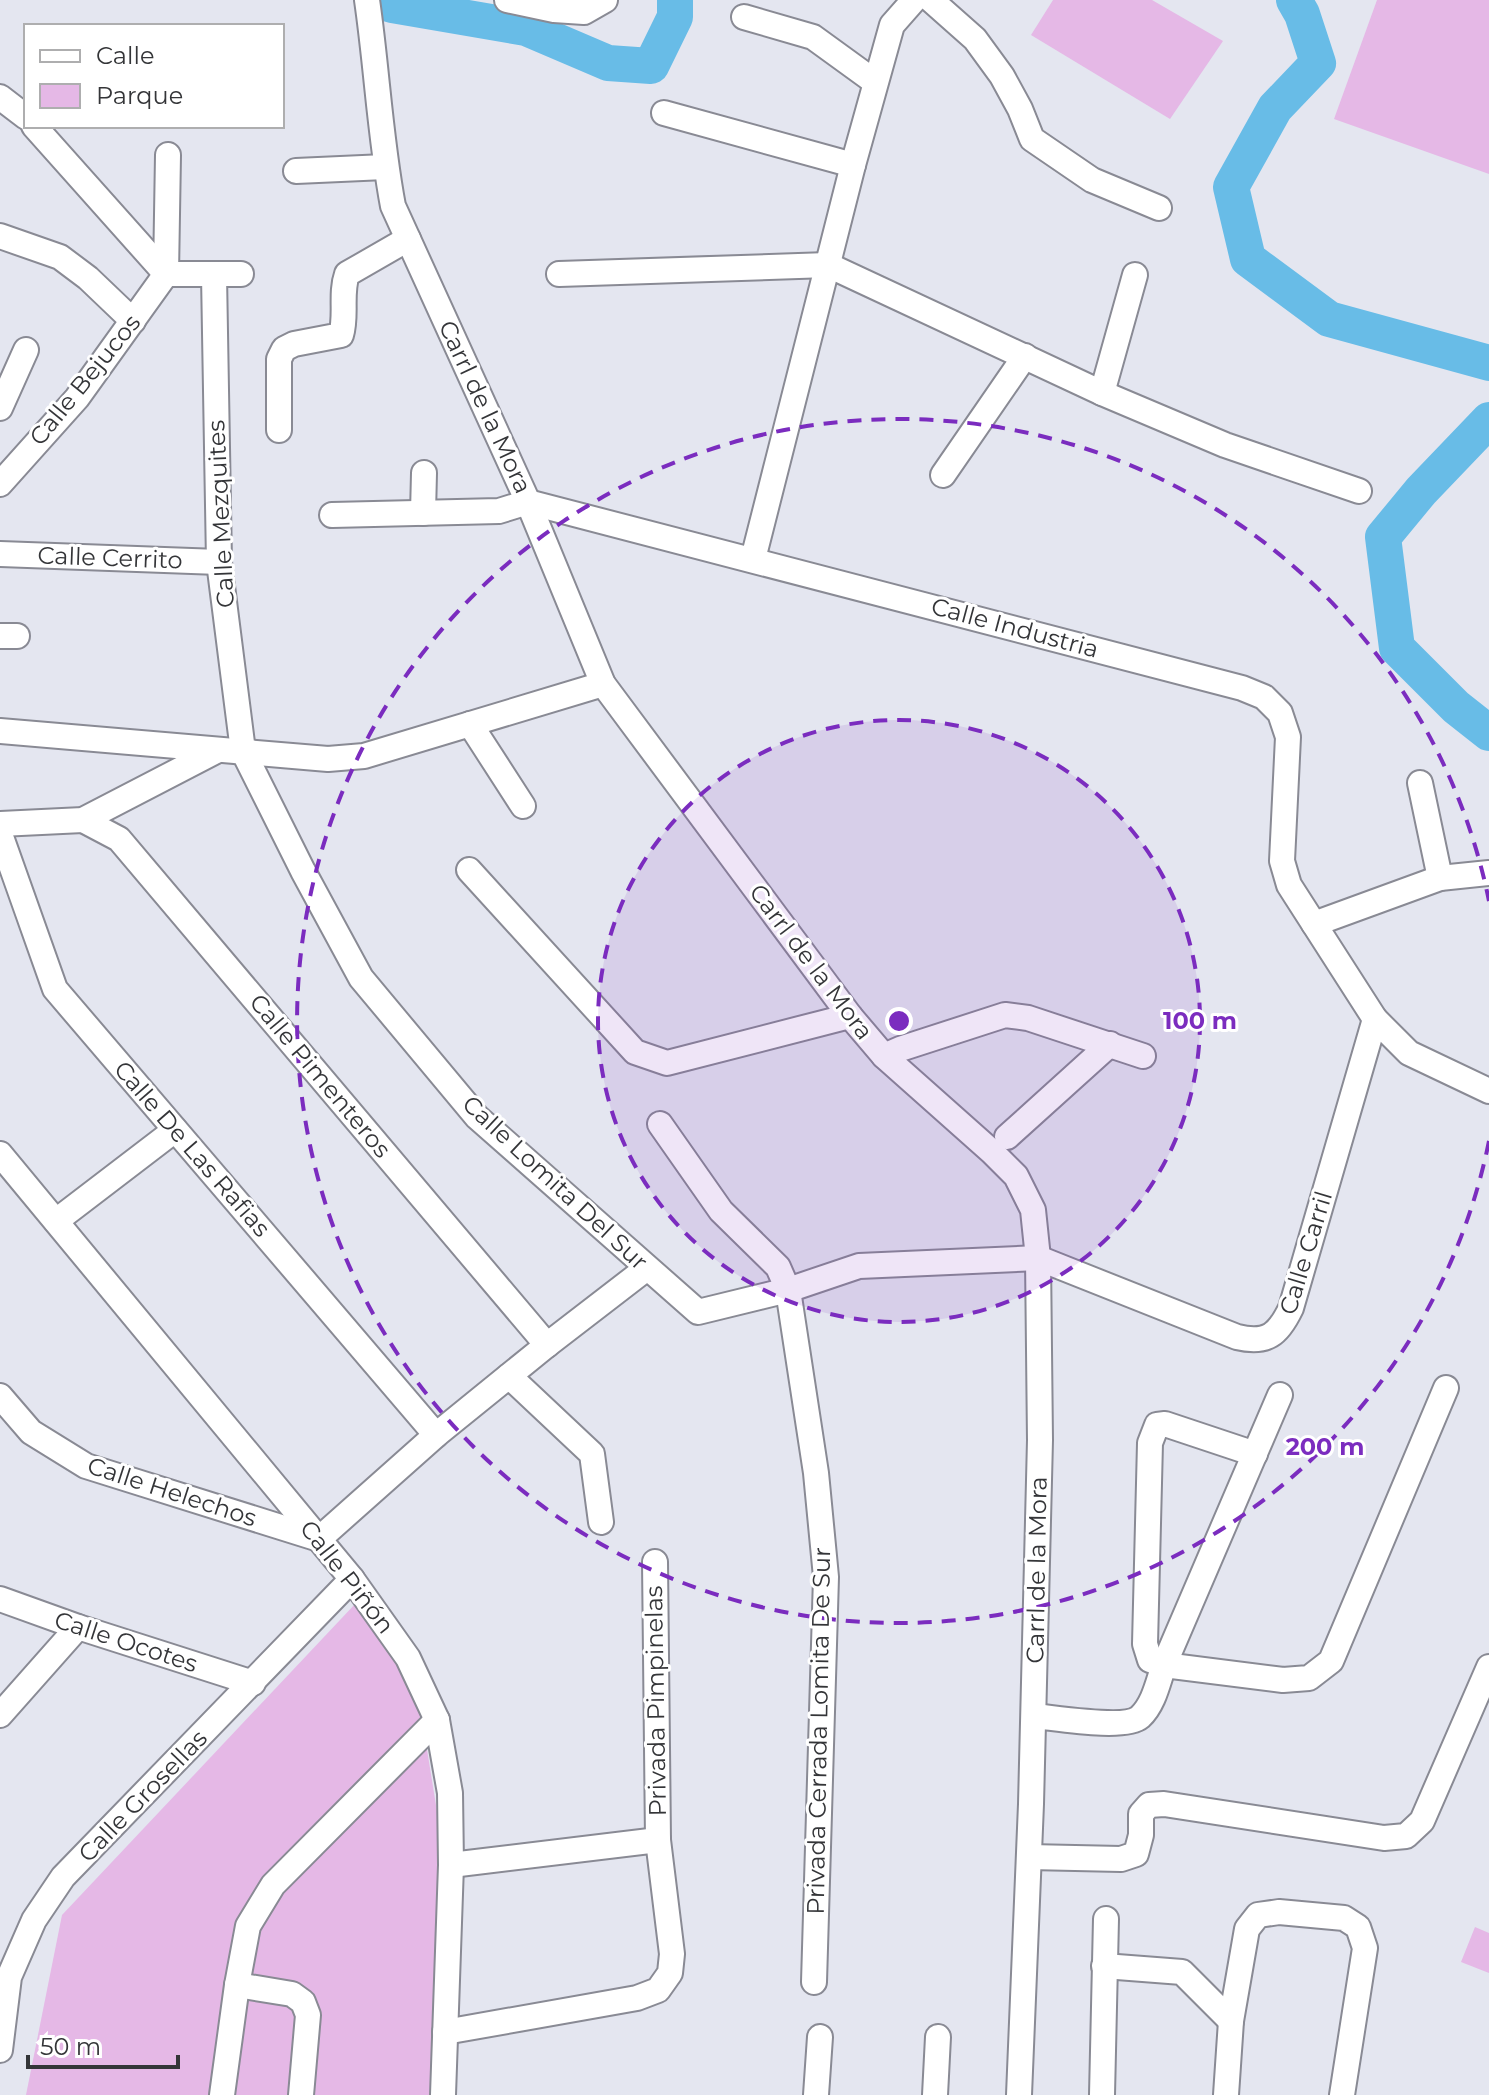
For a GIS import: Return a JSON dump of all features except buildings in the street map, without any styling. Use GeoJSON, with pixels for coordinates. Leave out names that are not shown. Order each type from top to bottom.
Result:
{"type":"FeatureCollection","features":[{"type":"Feature","properties":{"kind":"street","name":"Carrl de la Mora"},"geometry":{"type":"LineString","coordinates":[[367,0],[385,167],[393,206],[528,502],[603,684],[850,1016],[884,1056],[1016,1176],[1033,1210],[1038,1258],[1040,1440],[1034,1716],[1019,2095]]}},
{"type":"Feature","properties":{"kind":"street"},"geometry":{"type":"LineString","coordinates":[[522,2],[554,10],[584,12],[605,0]]}},
{"type":"Feature","properties":{"kind":"street"},"geometry":{"type":"LineString","coordinates":[[753,559],[875,82],[892,25],[914,0]]}},
{"type":"Feature","properties":{"kind":"street"},"geometry":{"type":"LineString","coordinates":[[931,0],[975,39],[1002,76],[1032,139],[1092,180],[1159,208]]}},
{"type":"Feature","properties":{"kind":"street"},"geometry":{"type":"LineString","coordinates":[[744,17],[813,37],[875,82]]}},
{"type":"Feature","properties":{"kind":"street"},"geometry":{"type":"LineString","coordinates":[[0,97],[24,115]]}},
{"type":"Feature","properties":{"kind":"street"},"geometry":{"type":"LineString","coordinates":[[664,113],[853,165]]}},
{"type":"Feature","properties":{"kind":"street"},"geometry":{"type":"LineString","coordinates":[[36,128],[166,274],[241,274]]}},
{"type":"Feature","properties":{"kind":"street"},"geometry":{"type":"LineString","coordinates":[[166,274],[168,155]]}},
{"type":"Feature","properties":{"kind":"street"},"geometry":{"type":"LineString","coordinates":[[296,171],[385,167]]}},
{"type":"Feature","properties":{"kind":"street"},"geometry":{"type":"LineString","coordinates":[[0,236],[60,257],[88,278],[133,321]]}},
{"type":"Feature","properties":{"kind":"street"},"geometry":{"type":"LineString","coordinates":[[279,430],[279,359],[284,349],[294,344],[341,335],[347,274],[408,239]]}},
{"type":"Feature","properties":{"kind":"street"},"geometry":{"type":"LineString","coordinates":[[559,274],[828,265],[1102,393],[1225,445],[1359,491]]}},
{"type":"Feature","properties":{"kind":"street","name":"Calle Bejucos"},"geometry":{"type":"LineString","coordinates":[[4,471],[77,398],[166,274]]}},
{"type":"Feature","properties":{"kind":"street","name":"Calle Mezquites"},"geometry":{"type":"LineString","coordinates":[[214,275],[219,562],[243,751]]}},
{"type":"Feature","properties":{"kind":"street"},"geometry":{"type":"LineString","coordinates":[[1102,393],[1135,275]]}},
{"type":"Feature","properties":{"kind":"street"},"geometry":{"type":"LineString","coordinates":[[0,408],[26,350]]}},
{"type":"Feature","properties":{"kind":"street"},"geometry":{"type":"LineString","coordinates":[[943,475],[1025,356]]}},
{"type":"Feature","properties":{"kind":"street"},"geometry":{"type":"LineString","coordinates":[[423,513],[424,473]]}},
{"type":"Feature","properties":{"kind":"street"},"geometry":{"type":"LineString","coordinates":[[332,515],[499,511],[528,502]]}},
{"type":"Feature","properties":{"kind":"street","name":"Calle Industria"},"geometry":{"type":"LineString","coordinates":[[528,502],[1242,688],[1264,697],[1280,713],[1288,737],[1282,861],[1289,885],[1375,1019],[1409,1053],[1489,1091]]}},
{"type":"Feature","properties":{"kind":"street","name":"Calle Cerrito"},"geometry":{"type":"LineString","coordinates":[[0,554],[219,562]]}},
{"type":"Feature","properties":{"kind":"street"},"geometry":{"type":"LineString","coordinates":[[0,731],[328,759],[364,756],[603,684]]}},
{"type":"Feature","properties":{"kind":"street"},"geometry":{"type":"LineString","coordinates":[[470,724],[523,806]]}},
{"type":"Feature","properties":{"kind":"street"},"geometry":{"type":"LineString","coordinates":[[0,824],[83,820],[218,750]]}},
{"type":"Feature","properties":{"kind":"street","name":"Calle Lomita Del Sur"},"geometry":{"type":"LineString","coordinates":[[243,751],[361,978],[477,1117],[698,1312],[788,1290],[859,1266],[1038,1258]]}},
{"type":"Feature","properties":{"kind":"street"},"geometry":{"type":"LineString","coordinates":[[1420,783],[1440,878]]}},
{"type":"Feature","properties":{"kind":"street","name":"Calle Pimenteros"},"geometry":{"type":"LineString","coordinates":[[83,820],[119,839],[547,1345]]}},
{"type":"Feature","properties":{"kind":"street","name":"Calle De Las Rafias"},"geometry":{"type":"LineString","coordinates":[[0,834],[55,989],[436,1435]]}},
{"type":"Feature","properties":{"kind":"street"},"geometry":{"type":"LineString","coordinates":[[469,870],[635,1052],[667,1063],[850,1016]]}},
{"type":"Feature","properties":{"kind":"street"},"geometry":{"type":"LineString","coordinates":[[1314,924],[1440,878],[1489,873]]}},
{"type":"Feature","properties":{"kind":"street"},"geometry":{"type":"LineString","coordinates":[[884,1056],[1005,1015],[1028,1018],[1143,1056]]}},
{"type":"Feature","properties":{"kind":"street","name":"Calle Carril"},"geometry":{"type":"LineString","coordinates":[[1038,1258],[1237,1337],[1254,1341],[1272,1336],[1283,1326],[1291,1308],[1375,1019]]}},
{"type":"Feature","properties":{"kind":"street"},"geometry":{"type":"LineString","coordinates":[[1007,1137],[1110,1044]]}},
{"type":"Feature","properties":{"kind":"street"},"geometry":{"type":"LineString","coordinates":[[660,1124],[721,1211],[778,1267],[788,1290]]}},
{"type":"Feature","properties":{"kind":"street"},"geometry":{"type":"LineString","coordinates":[[56,1221],[175,1130]]}},
{"type":"Feature","properties":{"kind":"street","name":"Calle Piñón"},"geometry":{"type":"LineString","coordinates":[[0,1154],[352,1579],[408,1658],[437,1720],[450,1793],[451,1865],[443,2095]]}},
{"type":"Feature","properties":{"kind":"street"},"geometry":{"type":"LineString","coordinates":[[319,1539],[436,1435],[647,1268]]}},
{"type":"Feature","properties":{"kind":"street","name":"Privada Cerrada Lomita De Sur"},"geometry":{"type":"LineString","coordinates":[[788,1290],[816,1473],[826,1577],[814,1982]]}},
{"type":"Feature","properties":{"kind":"street"},"geometry":{"type":"LineString","coordinates":[[509,1376],[592,1454],[601,1522]]}},
{"type":"Feature","properties":{"kind":"street"},"geometry":{"type":"LineString","coordinates":[[1255,1454],[1165,1424],[1157,1425],[1153,1432],[1150,1443],[1145,1644],[1150,1660],[1164,1665],[1283,1680],[1309,1678],[1331,1661],[1446,1388]]}},
{"type":"Feature","properties":{"kind":"street"},"geometry":{"type":"LineString","coordinates":[[1034,1716],[1119,1724],[1138,1720],[1148,1708],[1280,1395]]}},
{"type":"Feature","properties":{"kind":"street","name":"Calle Helechos"},"geometry":{"type":"LineString","coordinates":[[0,1396],[31,1432],[86,1466],[319,1539]]}},
{"type":"Feature","properties":{"kind":"street","name":"Privada Pimpinelas"},"geometry":{"type":"LineString","coordinates":[[445,2032],[637,1998],[658,1990],[670,1973],[672,1954],[658,1840],[655,1562]]}},
{"type":"Feature","properties":{"kind":"street","name":"Calle Grosellas"},"geometry":{"type":"LineString","coordinates":[[0,2050],[9,1977],[34,1920],[63,1877],[352,1579]]}},
{"type":"Feature","properties":{"kind":"street","name":"Calle Ocotes"},"geometry":{"type":"LineString","coordinates":[[0,1599],[253,1683]]}},
{"type":"Feature","properties":{"kind":"street"},"geometry":{"type":"LineString","coordinates":[[0,1715],[78,1627]]}},
{"type":"Feature","properties":{"kind":"street"},"geometry":{"type":"LineString","coordinates":[[1029,1857],[1121,1859],[1136,1854],[1141,1835],[1141,1814],[1149,1805],[1164,1804],[1384,1838],[1406,1836],[1422,1821],[1489,1667]]}},
{"type":"Feature","properties":{"kind":"street"},"geometry":{"type":"LineString","coordinates":[[222,2095],[248,1926],[273,1885],[437,1720]]}},
{"type":"Feature","properties":{"kind":"street"},"geometry":{"type":"LineString","coordinates":[[451,1865],[658,1840]]}},
{"type":"Feature","properties":{"kind":"street"},"geometry":{"type":"LineString","coordinates":[[1226,2095],[1231,2021],[1247,1929],[1258,1915],[1279,1912],[1344,1918],[1358,1927],[1365,1948],[1342,2095]]}},
{"type":"Feature","properties":{"kind":"street"},"geometry":{"type":"LineString","coordinates":[[1102,2095],[1106,1919]]}},
{"type":"Feature","properties":{"kind":"street"},"geometry":{"type":"LineString","coordinates":[[1104,1966],[1182,1972],[1231,2021]]}},
{"type":"Feature","properties":{"kind":"street"},"geometry":{"type":"LineString","coordinates":[[237,1985],[292,1994],[303,2002],[308,2015],[301,2095]]}},
{"type":"Feature","properties":{"kind":"street"},"geometry":{"type":"LineString","coordinates":[[816,2095],[820,2037]]}},
{"type":"Feature","properties":{"kind":"street"},"geometry":{"type":"LineString","coordinates":[[935,2095],[938,2037]]}},
{"type":"Feature","properties":{"kind":"green space"},"geometry":{"type":"Polygon","coordinates":[[[1053,0],[1152,0],[1223,41],[1170,119],[1031,35],[1053,0]]]}},
{"type":"Feature","properties":{"kind":"green space"},"geometry":{"type":"Polygon","coordinates":[[[1377,0],[1489,0],[1489,174],[1334,119],[1377,0]]]}},
{"type":"Feature","properties":{"kind":"green space"},"geometry":{"type":"Polygon","coordinates":[[[356,1603],[415,1675],[444,1855],[431,2095],[26,2095],[62,1915],[356,1603]]]}},
{"type":"Feature","properties":{"kind":"green space"},"geometry":{"type":"Polygon","coordinates":[[[1475,1927],[1489,1933],[1489,1973],[1461,1962],[1475,1927]]]}},
{"type":"Feature","properties":{"kind":"waterway"},"geometry":{"type":"LineString","coordinates":[[374,0],[526,28],[608,63],[651,66],[675,17],[675,0]]}},
{"type":"Feature","properties":{"kind":"waterway"},"geometry":{"type":"LineString","coordinates":[[1294,0],[1302,14],[1318,63],[1275,108],[1231,187],[1248,259],[1329,319],[1489,363]]}},
{"type":"Feature","properties":{"kind":"waterway"},"geometry":{"type":"LineString","coordinates":[[1489,420],[1421,491],[1383,537],[1397,648],[1456,707],[1489,733]]}}]}
